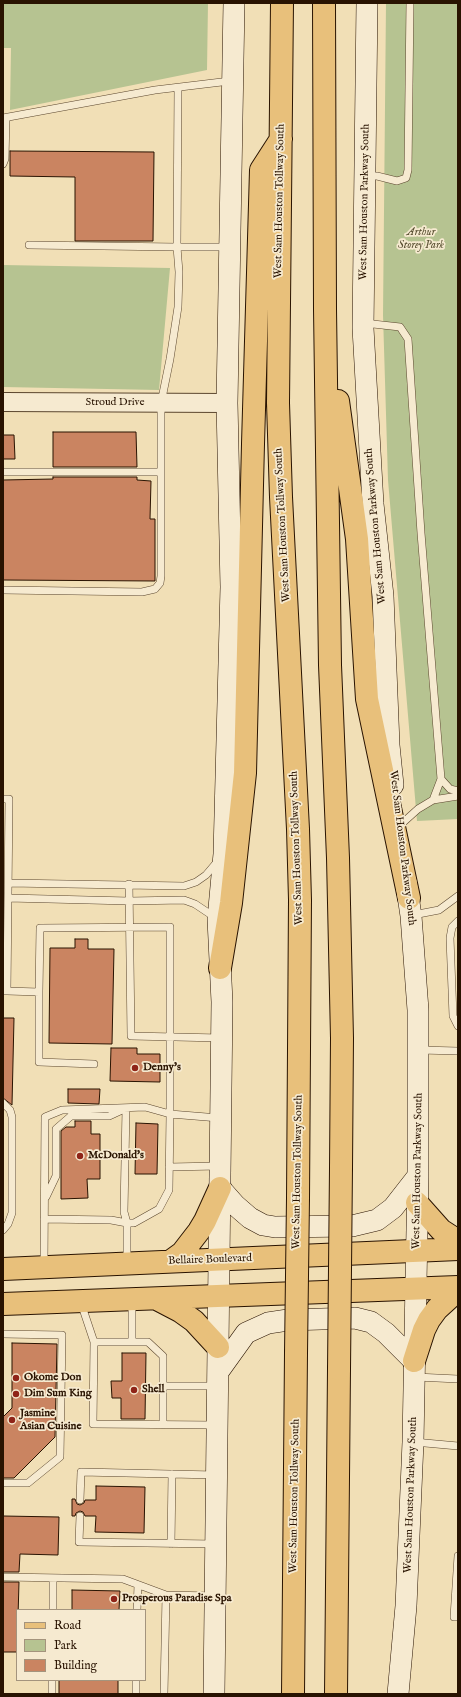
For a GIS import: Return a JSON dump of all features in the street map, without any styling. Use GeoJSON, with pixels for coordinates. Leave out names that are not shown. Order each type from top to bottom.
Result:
{"type":"FeatureCollection","features":[{"type":"Feature","properties":{"kind":"main road"},"geometry":{"type":"LineString","coordinates":[[214,1694],[221,1038],[218,919],[224,854],[231,588],[227,403],[234,3]]}},
{"type":"Feature","properties":{"kind":"main road","name":"West Sam Houston Tollway South"},"geometry":{"type":"LineString","coordinates":[[282,3],[278,403],[300,900],[292,1694]]}},
{"type":"Feature","properties":{"kind":"main road"},"geometry":{"type":"LineString","coordinates":[[324,3],[325,309],[330,665],[338,858],[342,1030],[342,1168],[336,1694]]}},
{"type":"Feature","properties":{"kind":"main road","name":"West Sam Houston Parkway South"},"geometry":{"type":"LineString","coordinates":[[367,3],[363,323],[373,504],[383,596],[389,745],[398,827],[410,907],[418,1010],[419,1050],[418,1203],[413,1442],[406,1606],[398,1694]]}},
{"type":"Feature","properties":{"kind":"main road"},"geometry":{"type":"LineString","coordinates":[[220,968],[231,903],[245,773],[252,444],[262,170],[281,139]]}},
{"type":"Feature","properties":{"kind":"main road"},"geometry":{"type":"LineString","coordinates":[[325,309],[357,539],[367,699],[410,907]]}},
{"type":"Feature","properties":{"kind":"main road"},"geometry":{"type":"LineString","coordinates":[[220,1188],[235,1205],[250,1218],[264,1225],[275,1227],[352,1226],[377,1220],[388,1212],[393,1208],[418,1176]]}},
{"type":"Feature","properties":{"kind":"main road"},"geometry":{"type":"LineString","coordinates":[[171,1261],[182,1253],[199,1231],[220,1188]]}},
{"type":"Feature","properties":{"kind":"main road"},"geometry":{"type":"LineString","coordinates":[[418,1203],[441,1230],[458,1240]]}},
{"type":"Feature","properties":{"kind":"main road","name":"Bellaire Boulevard"},"geometry":{"type":"LineString","coordinates":[[3,1269],[458,1249]]}},
{"type":"Feature","properties":{"kind":"main road"},"geometry":{"type":"LineString","coordinates":[[3,1304],[458,1287]]}},
{"type":"Feature","properties":{"kind":"main road"},"geometry":{"type":"LineString","coordinates":[[414,1369],[424,1330],[429,1320],[437,1309],[458,1290]]}},
{"type":"Feature","properties":{"kind":"main road"},"geometry":{"type":"LineString","coordinates":[[156,1298],[194,1321],[218,1348]]}},
{"type":"Feature","properties":{"kind":"main road"},"geometry":{"type":"LineString","coordinates":[[218,1379],[246,1333],[268,1322],[288,1320],[355,1318],[371,1322],[386,1333],[414,1369]]}},
{"type":"Feature","properties":{"kind":"street","name":"Stroud Drive"},"geometry":{"type":"LineString","coordinates":[[3,402],[227,403]]}},
{"type":"Feature","properties":{"kind":"lane"},"geometry":{"type":"LineString","coordinates":[[365,176],[377,176],[396,182],[406,178],[408,170],[410,3]]}},
{"type":"Feature","properties":{"kind":"lane"},"geometry":{"type":"LineString","coordinates":[[3,164],[5,159],[4,118],[155,90],[232,81]]}},
{"type":"Feature","properties":{"kind":"lane"},"geometry":{"type":"LineString","coordinates":[[3,590],[142,592],[155,589],[160,583],[161,403],[178,307],[178,88]]}},
{"type":"Feature","properties":{"kind":"lane"},"geometry":{"type":"LineString","coordinates":[[29,246],[230,247]]}},
{"type":"Feature","properties":{"kind":"lane"},"geometry":{"type":"LineString","coordinates":[[363,323],[400,327],[408,339],[420,525],[441,779],[433,800]]}},
{"type":"Feature","properties":{"kind":"lane"},"geometry":{"type":"LineString","coordinates":[[3,472],[161,472]]}},
{"type":"Feature","properties":{"kind":"lane"},"geometry":{"type":"LineString","coordinates":[[441,779],[450,788],[458,792]]}},
{"type":"Feature","properties":{"kind":"lane"},"geometry":{"type":"LineString","coordinates":[[398,827],[418,809],[433,800],[458,796]]}},
{"type":"Feature","properties":{"kind":"lane"},"geometry":{"type":"LineString","coordinates":[[3,799],[9,799],[6,849],[9,883],[6,913],[5,991],[39,992]]}},
{"type":"Feature","properties":{"kind":"lane"},"geometry":{"type":"LineString","coordinates":[[9,883],[184,886],[196,882],[206,876],[224,854]]}},
{"type":"Feature","properties":{"kind":"lane"},"geometry":{"type":"LineString","coordinates":[[129,884],[131,1036],[221,1038]]}},
{"type":"Feature","properties":{"kind":"lane"},"geometry":{"type":"LineString","coordinates":[[410,907],[439,910],[458,896]]}},
{"type":"Feature","properties":{"kind":"lane"},"geometry":{"type":"LineString","coordinates":[[8,898],[129,901],[184,900],[204,909],[218,919]]}},
{"type":"Feature","properties":{"kind":"lane"},"geometry":{"type":"LineString","coordinates":[[458,921],[452,927],[450,938],[453,1016],[458,1026]]}},
{"type":"Feature","properties":{"kind":"lane"},"geometry":{"type":"LineString","coordinates":[[44,1219],[112,1220],[134,1223],[159,1209],[169,1190],[170,927],[40,928],[39,1062],[94,1064]]}},
{"type":"Feature","properties":{"kind":"lane"},"geometry":{"type":"LineString","coordinates":[[419,1050],[458,1051]]}},
{"type":"Feature","properties":{"kind":"lane"},"geometry":{"type":"LineString","coordinates":[[3,1103],[10,1110],[12,1117],[12,1213],[8,1224],[3,1230]]}},
{"type":"Feature","properties":{"kind":"lane"},"geometry":{"type":"LineString","coordinates":[[44,1267],[45,1117],[62,1110],[145,1107],[170,1114],[220,1118]]}},
{"type":"Feature","properties":{"kind":"lane"},"geometry":{"type":"LineString","coordinates":[[44,1201],[56,1176],[56,1129],[72,1116],[110,1116],[126,1108]]}},
{"type":"Feature","properties":{"kind":"lane"},"geometry":{"type":"LineString","coordinates":[[126,1108],[124,1212],[128,1263]]}},
{"type":"Feature","properties":{"kind":"lane"},"geometry":{"type":"LineString","coordinates":[[169,1167],[220,1166]]}},
{"type":"Feature","properties":{"kind":"lane"},"geometry":{"type":"LineString","coordinates":[[132,1299],[132,1342]]}},
{"type":"Feature","properties":{"kind":"lane"},"geometry":{"type":"LineString","coordinates":[[81,1301],[94,1342],[93,1424],[217,1425]]}},
{"type":"Feature","properties":{"kind":"lane"},"geometry":{"type":"LineString","coordinates":[[3,1334],[62,1335],[60,1457],[28,1483],[3,1483]]}},
{"type":"Feature","properties":{"kind":"lane"},"geometry":{"type":"LineString","coordinates":[[94,1342],[148,1342],[163,1356],[163,1425]]}},
{"type":"Feature","properties":{"kind":"lane"},"geometry":{"type":"LineString","coordinates":[[414,1369],[458,1379]]}},
{"type":"Feature","properties":{"kind":"lane"},"geometry":{"type":"LineString","coordinates":[[163,1386],[218,1379]]}},
{"type":"Feature","properties":{"kind":"lane"},"geometry":{"type":"LineString","coordinates":[[413,1442],[458,1446]]}},
{"type":"Feature","properties":{"kind":"lane"},"geometry":{"type":"LineString","coordinates":[[80,1500],[81,1472],[217,1475]]}},
{"type":"Feature","properties":{"kind":"lane"},"geometry":{"type":"LineString","coordinates":[[171,1544],[172,1474]]}},
{"type":"Feature","properties":{"kind":"lane"},"geometry":{"type":"LineString","coordinates":[[80,1516],[79,1542],[216,1544]]}},
{"type":"Feature","properties":{"kind":"lane"},"geometry":{"type":"LineString","coordinates":[[458,1556],[454,1617],[458,1617]]}},
{"type":"Feature","properties":{"kind":"lane"},"geometry":{"type":"LineString","coordinates":[[3,1577],[123,1579],[166,1595],[215,1596]]}},
{"type":"Feature","properties":{"kind":"lane"},"geometry":{"type":"LineString","coordinates":[[53,1578],[53,1609]]}},
{"type":"Feature","properties":{"kind":"lane"},"geometry":{"type":"LineString","coordinates":[[137,1609],[138,1585]]}},
{"type":"Feature","properties":{"kind":"lane"},"geometry":{"type":"LineString","coordinates":[[164,1694],[166,1595]]}},
{"type":"Feature","properties":{"kind":"lane"},"geometry":{"type":"LineString","coordinates":[[52,1681],[52,1694]]}},
{"type":"Feature","properties":{"kind":"lane"},"geometry":{"type":"LineString","coordinates":[[136,1681],[136,1694]]}},
{"type":"Feature","properties":{"kind":"green space"},"geometry":{"type":"Polygon","coordinates":[[[3,3],[208,3],[207,70],[10,110],[11,48],[3,48],[3,3]]]}},
{"type":"Feature","properties":{"kind":"green space","name":"Arthur Storey Park"},"geometry":{"type":"Polygon","coordinates":[[[386,3],[458,3],[458,819],[417,821],[388,480],[383,315],[386,3]]]}},
{"type":"Feature","properties":{"kind":"green space"},"geometry":{"type":"Polygon","coordinates":[[[3,265],[170,268],[159,390],[3,387],[3,265]]]}},
{"type":"Feature","properties":{"kind":"building"},"geometry":{"type":"Polygon","coordinates":[[[10,151],[154,152],[153,241],[75,241],[75,177],[10,176],[10,151]]]}},
{"type":"Feature","properties":{"kind":"building"},"geometry":{"type":"Polygon","coordinates":[[[53,432],[136,432],[137,467],[53,467],[53,432]]]}},
{"type":"Feature","properties":{"kind":"building"},"geometry":{"type":"Polygon","coordinates":[[[3,435],[14,435],[15,459],[3,459],[3,435]]]}},
{"type":"Feature","properties":{"kind":"building"},"geometry":{"type":"Polygon","coordinates":[[[53,477],[137,477],[137,480],[151,481],[150,519],[155,519],[155,581],[3,580],[3,480],[53,479],[53,477]]]}},
{"type":"Feature","properties":{"kind":"building"},"geometry":{"type":"Polygon","coordinates":[[[75,939],[88,939],[88,949],[114,949],[112,1044],[49,1043],[50,948],[75,948],[75,939]]]}},
{"type":"Feature","properties":{"kind":"building"},"geometry":{"type":"Polygon","coordinates":[[[3,1018],[14,1018],[12,1105],[3,1098],[3,1018]]]}},
{"type":"Feature","properties":{"kind":"building","name":"Denny's"},"geometry":{"type":"Polygon","coordinates":[[[111,1048],[137,1048],[137,1054],[160,1054],[160,1082],[110,1081],[111,1048]]]}},
{"type":"Feature","properties":{"kind":"building"},"geometry":{"type":"Polygon","coordinates":[[[68,1089],[100,1089],[99,1104],[68,1103],[68,1089]]]}},
{"type":"Feature","properties":{"kind":"building","name":"McDonald's"},"geometry":{"type":"Polygon","coordinates":[[[75,1121],[91,1121],[91,1134],[100,1134],[100,1179],[87,1179],[88,1198],[61,1199],[61,1131],[66,1127],[75,1127],[75,1121]]]}},
{"type":"Feature","properties":{"kind":"building"},"geometry":{"type":"Polygon","coordinates":[[[136,1123],[158,1124],[157,1174],[135,1174],[136,1123]]]}},
{"type":"Feature","properties":{"kind":"building"},"geometry":{"type":"Polygon","coordinates":[[[12,1343],[57,1344],[55,1437],[14,1478],[3,1478],[3,1417],[12,1408],[12,1343]]]}},
{"type":"Feature","properties":{"kind":"building","name":"Shell"},"geometry":{"type":"Polygon","coordinates":[[[122,1353],[146,1353],[145,1419],[121,1419],[121,1398],[112,1398],[111,1381],[122,1381],[122,1353]]]}},
{"type":"Feature","properties":{"kind":"building"},"geometry":{"type":"Polygon","coordinates":[[[96,1486],[145,1487],[144,1533],[95,1532],[96,1516],[85,1516],[83,1512],[80,1511],[76,1513],[75,1516],[72,1516],[72,1499],[75,1499],[77,1504],[80,1505],[84,1503],[85,1500],[96,1500],[96,1486]]]}},
{"type":"Feature","properties":{"kind":"building"},"geometry":{"type":"Polygon","coordinates":[[[3,1516],[59,1517],[58,1555],[20,1554],[19,1572],[3,1572],[3,1516]]]}},
{"type":"Feature","properties":{"kind":"building"},"geometry":{"type":"Polygon","coordinates":[[[3,1582],[19,1582],[18,1609],[16,1609],[16,1652],[3,1652],[3,1582]]]}},
{"type":"Feature","properties":{"kind":"building"},"geometry":{"type":"Polygon","coordinates":[[[72,1590],[120,1591],[119,1609],[72,1609],[72,1590]]]}},
{"type":"Feature","properties":{"kind":"building"},"geometry":{"type":"Polygon","coordinates":[[[59,1681],[118,1681],[118,1694],[59,1694],[59,1681]]]}},
{"type":"Feature","properties":{"kind":"place","name":"Denny's"},"geometry":{"type":"Point","coordinates":[135,1068]}},
{"type":"Feature","properties":{"kind":"place","name":"McDonald's"},"geometry":{"type":"Point","coordinates":[80,1156]}},
{"type":"Feature","properties":{"kind":"place","name":"Okome Don"},"geometry":{"type":"Point","coordinates":[16,1378]}},
{"type":"Feature","properties":{"kind":"place","name":"Shell"},"geometry":{"type":"Point","coordinates":[134,1390]}},
{"type":"Feature","properties":{"kind":"place","name":"Dim Sum King"},"geometry":{"type":"Point","coordinates":[16,1394]}},
{"type":"Feature","properties":{"kind":"place","name":"Jasmine Asian Cuisine"},"geometry":{"type":"Point","coordinates":[12,1420]}},
{"type":"Feature","properties":{"kind":"place","name":"Prosperous Paradise Spa"},"geometry":{"type":"Point","coordinates":[114,1599]}}]}
